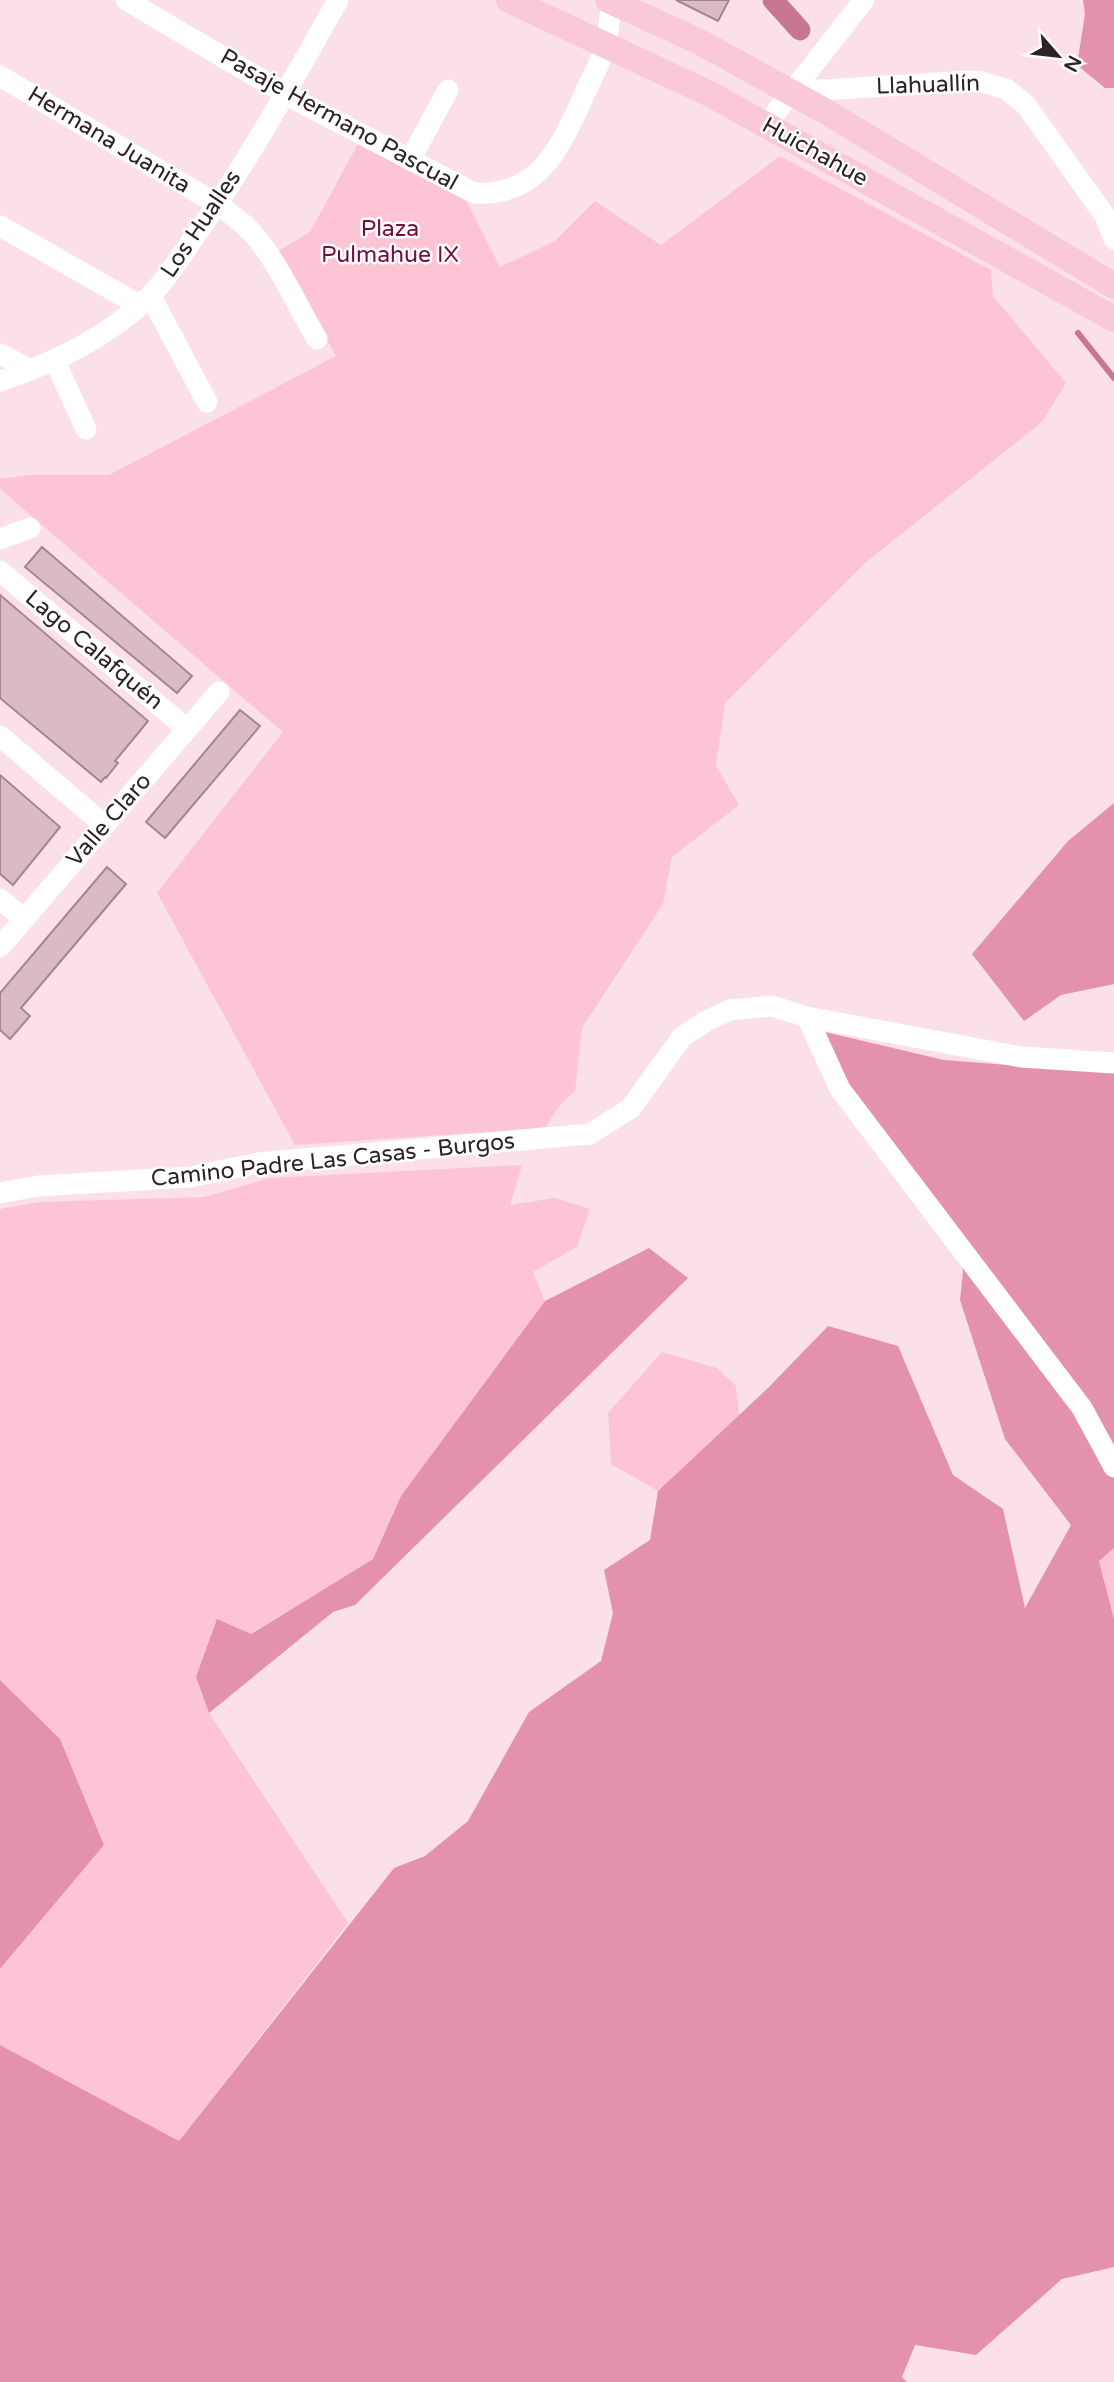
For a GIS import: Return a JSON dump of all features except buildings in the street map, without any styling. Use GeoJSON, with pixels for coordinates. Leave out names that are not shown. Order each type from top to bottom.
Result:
{"type":"FeatureCollection","features":[{"type":"Feature","properties":{"kind":"main road","name":"Huichahue"},"geometry":{"type":"LineString","coordinates":[[509,0],[710,94],[1114,319]]}},
{"type":"Feature","properties":{"kind":"main road","name":"Huichahue"},"geometry":{"type":"LineString","coordinates":[[611,1],[700,42],[830,114],[1114,286]]}},
{"type":"Feature","properties":{"kind":"street","name":"Pasaje Hermano Pascual"},"geometry":{"type":"LineString","coordinates":[[126,0],[285,94],[474,193],[501,192],[525,183],[544,168],[569,128],[606,45],[611,1]]}},
{"type":"Feature","properties":{"kind":"street","name":"Los Hualles"},"geometry":{"type":"LineString","coordinates":[[0,381],[55,361],[95,339],[145,300],[218,204],[338,0]]}},
{"type":"Feature","properties":{"kind":"street"},"geometry":{"type":"LineString","coordinates":[[766,125],[789,92],[864,0]]}},
{"type":"Feature","properties":{"kind":"street","name":"Hermana Juanita"},"geometry":{"type":"LineString","coordinates":[[0,76],[218,204],[245,225],[257,237],[317,340]]}},
{"type":"Feature","properties":{"kind":"street","name":"Llahuallín"},"geometry":{"type":"LineString","coordinates":[[789,92],[970,81],[1006,89],[1026,106],[1105,216],[1114,239]]}},
{"type":"Feature","properties":{"kind":"street"},"geometry":{"type":"LineString","coordinates":[[410,160],[448,89]]}},
{"type":"Feature","properties":{"kind":"street"},"geometry":{"type":"LineString","coordinates":[[0,226],[145,300],[207,402]]}},
{"type":"Feature","properties":{"kind":"street"},"geometry":{"type":"LineString","coordinates":[[0,354],[31,370]]}},
{"type":"Feature","properties":{"kind":"street"},"geometry":{"type":"LineString","coordinates":[[55,361],[86,429]]}},
{"type":"Feature","properties":{"kind":"street"},"geometry":{"type":"LineString","coordinates":[[0,539],[30,528]]}},
{"type":"Feature","properties":{"kind":"street","name":"Lago Calafquén"},"geometry":{"type":"LineString","coordinates":[[0,571],[187,729]]}},
{"type":"Feature","properties":{"kind":"street","name":"Valle Claro"},"geometry":{"type":"LineString","coordinates":[[0,947],[219,692]]}},
{"type":"Feature","properties":{"kind":"street"},"geometry":{"type":"LineString","coordinates":[[0,736],[104,825]]}},
{"type":"Feature","properties":{"kind":"street"},"geometry":{"type":"LineString","coordinates":[[0,899],[24,919]]}},
{"type":"Feature","properties":{"kind":"street","name":"Camino Padre Las Casas - Burgos"},"geometry":{"type":"LineString","coordinates":[[0,1193],[38,1186],[190,1177],[258,1163],[590,1134],[631,1108],[682,1037],[706,1021],[730,1010],[772,1006],[807,1017],[1021,1057],[1114,1063]]}},
{"type":"Feature","properties":{"kind":"street"},"geometry":{"type":"LineString","coordinates":[[807,1017],[840,1089],[1082,1408],[1114,1467]]}},
{"type":"Feature","properties":{"kind":"green space","name":"Plaza Pulmahue IX"},"geometry":{"type":"Polygon","coordinates":[[[359,142],[465,198],[500,267],[555,241],[595,201],[661,245],[780,156],[991,270],[993,296],[1066,383],[1042,422],[865,563],[725,703],[716,766],[739,805],[672,857],[663,904],[582,1028],[575,1091],[559,1106],[545,1128],[295,1145],[157,893],[283,732],[0,489],[0,479],[29,475],[109,475],[336,356],[277,252],[310,232],[359,142]]]}},
{"type":"Feature","properties":{"kind":"green space"},"geometry":{"type":"Polygon","coordinates":[[[522,1165],[510,1205],[555,1198],[590,1209],[577,1247],[533,1272],[545,1301],[401,1496],[373,1559],[250,1634],[196,1677],[209,1713],[348,1923],[179,2141],[0,2045],[0,1969],[104,1845],[60,1739],[0,1680],[0,1209],[40,1202],[204,1197],[270,1178],[522,1165]]]}},
{"type":"Feature","properties":{"kind":"green space"},"geometry":{"type":"Polygon","coordinates":[[[662,1352],[717,1368],[736,1386],[739,1415],[658,1491],[611,1464],[608,1413],[662,1352]]]}},
{"type":"Feature","properties":{"kind":"green space"},"geometry":{"type":"Polygon","coordinates":[[[1114,1547],[1114,1619],[1099,1560],[1114,1547]]]}},
{"type":"Feature","properties":{"kind":"shaded area"},"geometry":{"type":"Polygon","coordinates":[[[1083,0],[1114,0],[1114,88],[1105,88],[1077,65],[1085,14],[1083,0]]]}},
{"type":"Feature","properties":{"kind":"shaded area"},"geometry":{"type":"Polygon","coordinates":[[[1114,803],[1114,984],[1061,995],[1024,1021],[972,954],[1068,841],[1114,803]]]}},
{"type":"Feature","properties":{"kind":"shaded area"},"geometry":{"type":"Polygon","coordinates":[[[825,1032],[944,1060],[1114,1073],[1114,1548],[1099,1561],[1114,1619],[1114,2267],[1062,2279],[976,2355],[915,2345],[902,2377],[907,2382],[0,2382],[0,2045],[179,2141],[394,1868],[425,1856],[468,1821],[529,1712],[601,1661],[613,1613],[604,1570],[650,1540],[658,1491],[768,1388],[828,1326],[898,1346],[953,1475],[1003,1509],[1025,1608],[1071,1525],[1005,1439],[960,1300],[963,1272],[956,1231],[847,1085],[825,1032]]]}},
{"type":"Feature","properties":{"kind":"shaded area"},"geometry":{"type":"Polygon","coordinates":[[[649,1248],[688,1278],[355,1605],[333,1612],[209,1713],[196,1677],[217,1619],[251,1634],[373,1559],[401,1496],[545,1301],[649,1248]]]}},
{"type":"Feature","properties":{"kind":"shaded area"},"geometry":{"type":"Polygon","coordinates":[[[0,1680],[60,1739],[104,1845],[0,1969],[0,1680]]]}},
{"type":"Feature","properties":{"kind":"waterway"},"geometry":{"type":"LineString","coordinates":[[773,0],[800,30]]}},
{"type":"Feature","properties":{"kind":"waterway"},"geometry":{"type":"LineString","coordinates":[[1078,333],[1114,378]]}}]}
